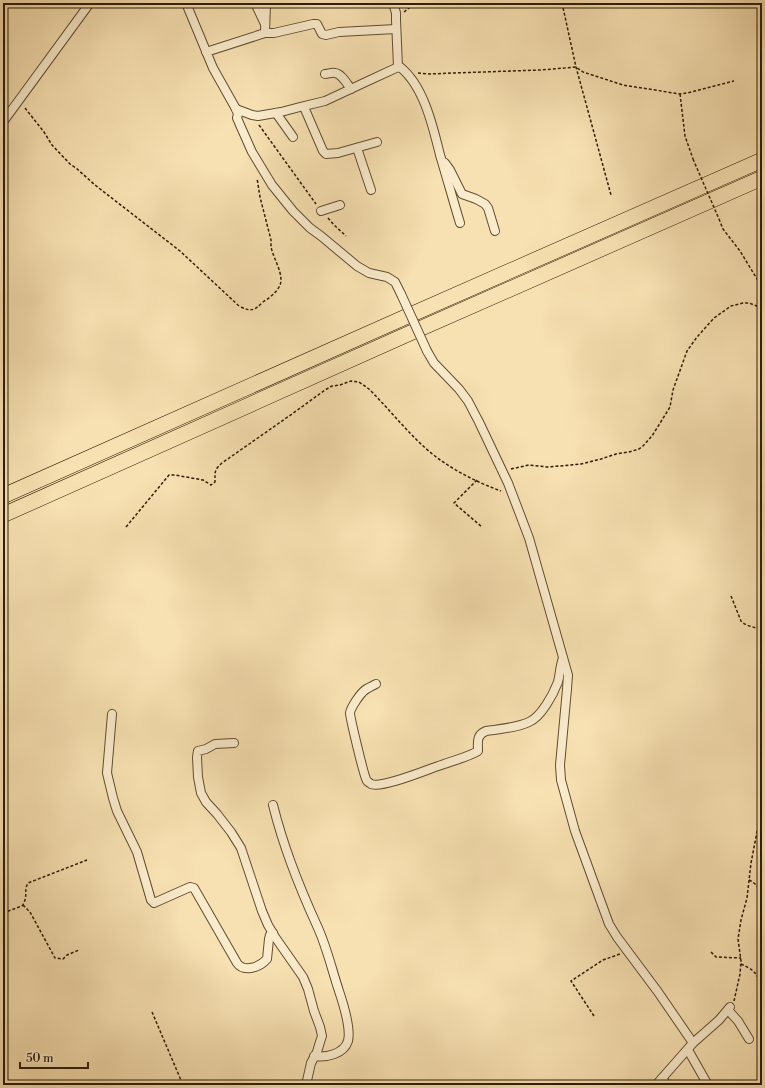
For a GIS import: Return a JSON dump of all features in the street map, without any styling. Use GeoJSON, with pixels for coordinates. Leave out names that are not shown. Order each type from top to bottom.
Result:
{"type":"FeatureCollection","features":[{"type":"Feature","properties":{"kind":"highway"},"geometry":{"type":"LineString","coordinates":[[3,496],[762,160]]}},
{"type":"Feature","properties":{"kind":"highway"},"geometry":{"type":"LineString","coordinates":[[3,515],[762,178]]}},
{"type":"Feature","properties":{"kind":"street"},"geometry":{"type":"LineString","coordinates":[[3,122],[90,3]]}},
{"type":"Feature","properties":{"kind":"street"},"geometry":{"type":"LineString","coordinates":[[186,3],[213,68],[236,109],[238,114],[237,118],[244,136],[272,185],[293,211],[310,228],[361,269],[374,275],[391,278],[395,282],[434,364],[459,389],[468,401],[479,422],[512,495],[534,555],[568,675],[568,689],[560,765],[561,780],[575,831],[609,924],[658,992],[690,1047],[708,1085]]}},
{"type":"Feature","properties":{"kind":"street"},"geometry":{"type":"LineString","coordinates":[[255,3],[265,29],[274,33],[313,24],[317,24],[322,34],[326,35],[339,32],[396,30]]}},
{"type":"Feature","properties":{"kind":"street"},"geometry":{"type":"LineString","coordinates":[[265,29],[266,3]]}},
{"type":"Feature","properties":{"kind":"street"},"geometry":{"type":"LineString","coordinates":[[393,3],[396,18],[398,67]]}},
{"type":"Feature","properties":{"kind":"street"},"geometry":{"type":"LineString","coordinates":[[206,52],[265,29]]}},
{"type":"Feature","properties":{"kind":"street"},"geometry":{"type":"LineString","coordinates":[[236,109],[258,116],[304,106],[325,100],[398,67]]}},
{"type":"Feature","properties":{"kind":"street"},"geometry":{"type":"LineString","coordinates":[[398,67],[406,72],[419,92],[429,114],[460,223]]}},
{"type":"Feature","properties":{"kind":"street"},"geometry":{"type":"LineString","coordinates":[[325,74],[334,72],[337,73],[351,89]]}},
{"type":"Feature","properties":{"kind":"street"},"geometry":{"type":"LineString","coordinates":[[304,106],[322,151],[326,154],[338,153],[377,142]]}},
{"type":"Feature","properties":{"kind":"street"},"geometry":{"type":"LineString","coordinates":[[276,113],[293,138]]}},
{"type":"Feature","properties":{"kind":"street"},"geometry":{"type":"LineString","coordinates":[[357,148],[371,190]]}},
{"type":"Feature","properties":{"kind":"street"},"geometry":{"type":"LineString","coordinates":[[441,158],[450,170],[462,194],[480,201],[488,208],[495,231]]}},
{"type":"Feature","properties":{"kind":"street"},"geometry":{"type":"LineString","coordinates":[[321,211],[340,205]]}},
{"type":"Feature","properties":{"kind":"street"},"geometry":{"type":"LineString","coordinates":[[376,684],[361,694],[350,714],[365,777],[368,782],[374,785],[383,785],[478,751],[479,737],[486,731],[520,726],[530,722],[538,715],[547,703],[558,682],[563,657]]}},
{"type":"Feature","properties":{"kind":"street"},"geometry":{"type":"LineString","coordinates":[[112,714],[107,773],[120,819],[138,852],[151,900],[154,903],[190,886],[194,888],[237,963],[242,968],[252,968],[267,960],[269,939],[272,933]]}},
{"type":"Feature","properties":{"kind":"street"},"geometry":{"type":"LineString","coordinates":[[234,743],[216,744],[198,751],[198,777],[201,793],[206,802],[231,832],[240,848],[247,864],[262,911],[272,933],[301,974],[308,989],[322,1036],[309,1068],[306,1085]]}},
{"type":"Feature","properties":{"kind":"street"},"geometry":{"type":"LineString","coordinates":[[273,805],[290,862],[318,927],[332,968],[348,1025],[348,1039],[346,1046],[337,1053],[328,1056],[314,1056]]}},
{"type":"Feature","properties":{"kind":"street"},"geometry":{"type":"LineString","coordinates":[[656,1085],[665,1082],[690,1047],[729,1009],[749,1039]]}},
{"type":"Feature","properties":{"kind":"path"},"geometry":{"type":"LineString","coordinates":[[396,18],[415,3]]}},
{"type":"Feature","properties":{"kind":"path"},"geometry":{"type":"LineString","coordinates":[[562,3],[576,67],[611,195]]}},
{"type":"Feature","properties":{"kind":"path"},"geometry":{"type":"LineString","coordinates":[[406,72],[430,74],[541,70],[576,67],[583,72],[623,85],[680,94],[734,81]]}},
{"type":"Feature","properties":{"kind":"path"},"geometry":{"type":"LineString","coordinates":[[680,94],[685,136],[693,159],[723,229],[740,251],[762,287]]}},
{"type":"Feature","properties":{"kind":"path"},"geometry":{"type":"LineString","coordinates":[[18,100],[52,146],[70,164],[180,251],[239,306],[247,310],[253,310],[259,306],[278,289],[281,284],[280,271],[271,246],[271,240],[260,197],[257,170],[260,166]]}},
{"type":"Feature","properties":{"kind":"path"},"geometry":{"type":"LineString","coordinates":[[252,115],[321,211],[346,236]]}},
{"type":"Feature","properties":{"kind":"path"},"geometry":{"type":"LineString","coordinates":[[501,469],[529,465],[547,467],[582,464],[639,449],[652,436],[670,407],[673,390],[687,351],[697,337],[714,318],[731,306],[743,302],[762,308]]}},
{"type":"Feature","properties":{"kind":"path"},"geometry":{"type":"LineString","coordinates":[[126,527],[169,475],[203,480],[211,485],[215,482],[215,470],[222,463],[325,390],[332,386],[351,381],[359,382],[369,389],[428,450],[458,472],[487,486],[512,495]]}},
{"type":"Feature","properties":{"kind":"path"},"geometry":{"type":"LineString","coordinates":[[477,480],[454,503],[482,527]]}},
{"type":"Feature","properties":{"kind":"path"},"geometry":{"type":"LineString","coordinates":[[731,596],[741,621],[744,624],[762,631]]}},
{"type":"Feature","properties":{"kind":"path"},"geometry":{"type":"LineString","coordinates":[[729,1009],[735,999],[738,984],[740,958],[738,939],[747,898],[751,862],[762,806]]}},
{"type":"Feature","properties":{"kind":"path"},"geometry":{"type":"LineString","coordinates":[[3,913],[14,910],[23,905],[27,896],[26,889],[28,883],[87,860]]}},
{"type":"Feature","properties":{"kind":"path"},"geometry":{"type":"LineString","coordinates":[[749,880],[757,885],[762,894]]}},
{"type":"Feature","properties":{"kind":"path"},"geometry":{"type":"LineString","coordinates":[[23,905],[30,912],[55,958],[63,959],[67,955],[79,950]]}},
{"type":"Feature","properties":{"kind":"path"},"geometry":{"type":"LineString","coordinates":[[594,1016],[571,980],[603,960],[627,950]]}},
{"type":"Feature","properties":{"kind":"path"},"geometry":{"type":"LineString","coordinates":[[711,952],[716,957],[740,958]]}},
{"type":"Feature","properties":{"kind":"path"},"geometry":{"type":"LineString","coordinates":[[740,964],[752,970],[757,975],[762,986]]}},
{"type":"Feature","properties":{"kind":"path"},"geometry":{"type":"LineString","coordinates":[[152,1012],[183,1085]]}},
{"type":"Feature","properties":{"kind":"path"},"geometry":{"type":"LineString","coordinates":[[3,1076],[8,1085]]}}]}
